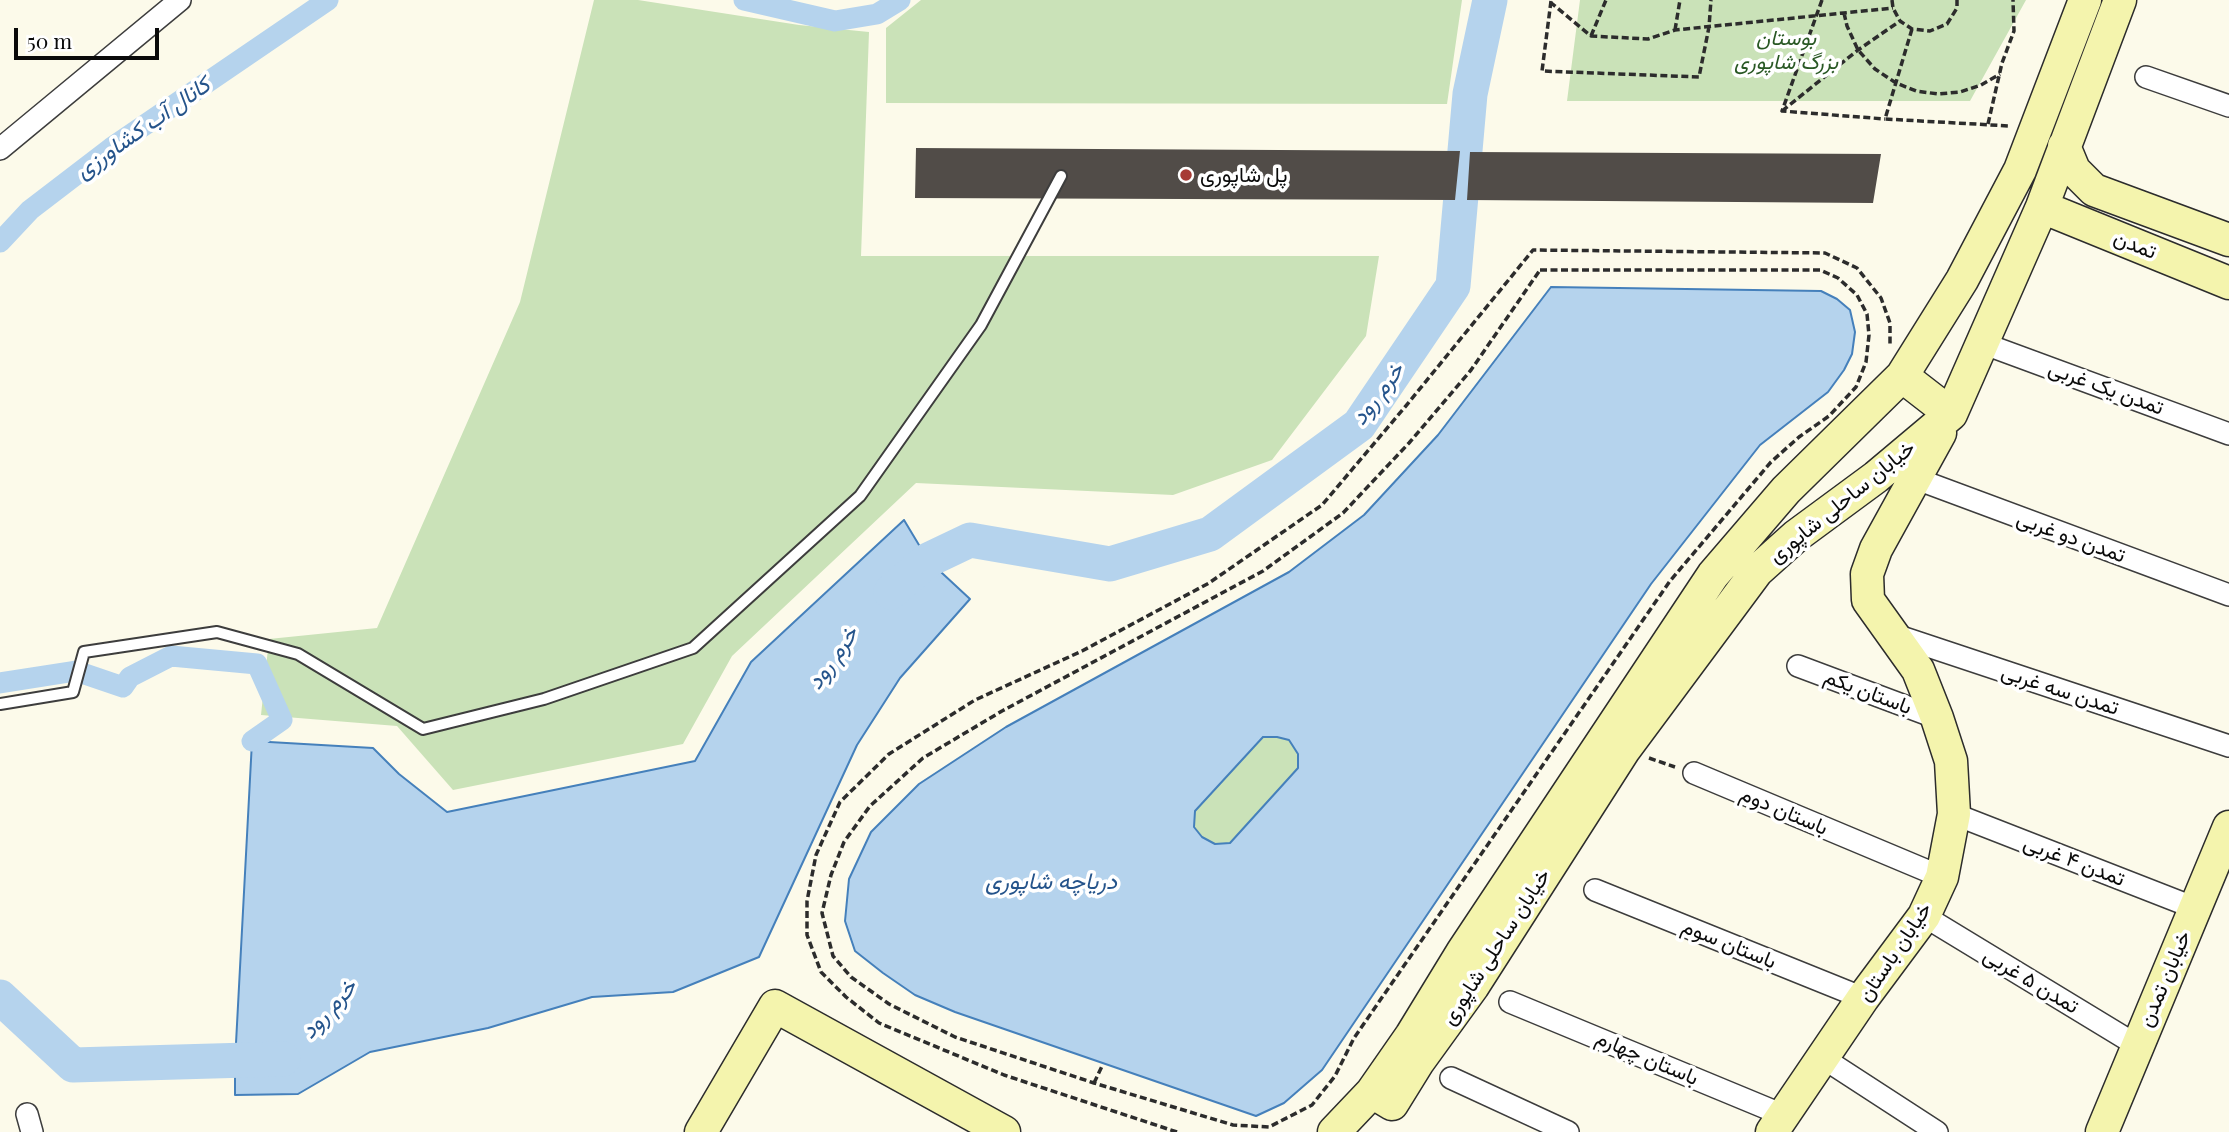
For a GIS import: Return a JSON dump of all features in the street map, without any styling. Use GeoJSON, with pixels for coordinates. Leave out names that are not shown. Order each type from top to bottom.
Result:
{"type":"FeatureCollection","features":[{"type":"Feature","properties":{"kind":"street"},"geometry":{"type":"LineString","coordinates":[[0,149],[180,0]]}},
{"type":"Feature","properties":{"kind":"street","name":"خیابان ساحلی شاپوری"},"geometry":{"type":"LineString","coordinates":[[1334,1132],[1382,1098],[1614,744],[1713,575],[1786,490],[1902,376],[1962,279],[2020,170],[2085,0]]}},
{"type":"Feature","properties":{"kind":"street","name":"خیابان ساحلی شاپوری"},"geometry":{"type":"LineString","coordinates":[[1614,744],[1757,571],[1796,536],[1876,477],[1951,414],[2042,207],[2120,0]]}},
{"type":"Feature","properties":{"kind":"street"},"geometry":{"type":"LineString","coordinates":[[2146,77],[2229,106]]}},
{"type":"Feature","properties":{"kind":"street","name":"تمدن"},"geometry":{"type":"LineString","coordinates":[[2064,146],[2074,170],[2094,190],[2229,240]]}},
{"type":"Feature","properties":{"kind":"street","name":"تمدن"},"geometry":{"type":"LineString","coordinates":[[2042,207],[2229,283]]}},
{"type":"Feature","properties":{"kind":"street","name":"تمدن یک غربی"},"geometry":{"type":"LineString","coordinates":[[1983,343],[2229,434]]}},
{"type":"Feature","properties":{"kind":"street"},"geometry":{"type":"LineString","coordinates":[[1902,376],[1951,414]]}},
{"type":"Feature","properties":{"kind":"street","name":"خیابان باستان"},"geometry":{"type":"LineString","coordinates":[[1777,1123],[1863,998],[1924,916],[1942,877],[1954,814],[1951,761],[1918,670],[1868,600],[1867,574],[1876,549],[1951,414]]}},
{"type":"Feature","properties":{"kind":"street","name":"تمدن دو غربی"},"geometry":{"type":"LineString","coordinates":[[1914,478],[2229,596]]}},
{"type":"Feature","properties":{"kind":"street","name":"تمدن سه غربی"},"geometry":{"type":"LineString","coordinates":[[1891,634],[2229,746]]}},
{"type":"Feature","properties":{"kind":"street","name":"باستان یکم"},"geometry":{"type":"LineString","coordinates":[[1798,666],[1937,718]]}},
{"type":"Feature","properties":{"kind":"street","name":"باستان دوم"},"geometry":{"type":"LineString","coordinates":[[1693,773],[1942,877]]}},
{"type":"Feature","properties":{"kind":"street","name":"تمدن ۴ غربی"},"geometry":{"type":"LineString","coordinates":[[1954,814],[2195,908]]}},
{"type":"Feature","properties":{"kind":"street","name":"خیابان تمدن"},"geometry":{"type":"LineString","coordinates":[[2102,1132],[2229,827]]}},
{"type":"Feature","properties":{"kind":"street","name":"باستان سوم"},"geometry":{"type":"LineString","coordinates":[[1595,890],[1863,998]]}},
{"type":"Feature","properties":{"kind":"street","name":"تمدن ۵ غربی"},"geometry":{"type":"LineString","coordinates":[[1924,916],[2138,1046]]}},
{"type":"Feature","properties":{"kind":"street","name":"باستان چهارم"},"geometry":{"type":"LineString","coordinates":[[1510,1002],[1777,1123]]}},
{"type":"Feature","properties":{"kind":"street"},"geometry":{"type":"LineString","coordinates":[[701,1132],[775,1006],[1004,1132]]}},
{"type":"Feature","properties":{"kind":"street"},"geometry":{"type":"LineString","coordinates":[[1823,1058],[1937,1132]]}},
{"type":"Feature","properties":{"kind":"street"},"geometry":{"type":"LineString","coordinates":[[1451,1078],[1568,1132]]}},
{"type":"Feature","properties":{"kind":"lane"},"geometry":{"type":"LineString","coordinates":[[0,704],[73,692],[84,652],[216,632],[298,654],[423,729],[544,699],[693,649],[860,496],[981,325],[1062,176]]}},
{"type":"Feature","properties":{"kind":"path"},"geometry":{"type":"LineString","coordinates":[[1591,36],[1606,0]]}},
{"type":"Feature","properties":{"kind":"path"},"geometry":{"type":"LineString","coordinates":[[1675,30],[1679,0]]}},
{"type":"Feature","properties":{"kind":"path"},"geometry":{"type":"LineString","coordinates":[[1550,1],[1542,71],[1699,77],[1709,27],[1711,0]]}},
{"type":"Feature","properties":{"kind":"path"},"geometry":{"type":"LineString","coordinates":[[1782,111],[1822,0]]}},
{"type":"Feature","properties":{"kind":"path"},"geometry":{"type":"LineString","coordinates":[[1892,0],[1900,21],[1912,29],[1930,32],[1947,24],[1957,8],[1957,0]]}},
{"type":"Feature","properties":{"kind":"path"},"geometry":{"type":"LineString","coordinates":[[1988,124],[2014,31],[2013,0]]}},
{"type":"Feature","properties":{"kind":"path"},"geometry":{"type":"LineString","coordinates":[[1550,1],[1591,36],[1648,38],[1675,30],[1893,8]]}},
{"type":"Feature","properties":{"kind":"path"},"geometry":{"type":"LineString","coordinates":[[1844,13],[1858,50],[1875,69],[1896,83],[1916,91],[1938,94],[1960,92],[1981,85],[2000,74]]}},
{"type":"Feature","properties":{"kind":"path"},"geometry":{"type":"LineString","coordinates":[[1782,111],[1858,50],[1900,21]]}},
{"type":"Feature","properties":{"kind":"path"},"geometry":{"type":"LineString","coordinates":[[1885,119],[1912,29]]}},
{"type":"Feature","properties":{"kind":"path"},"geometry":{"type":"LineString","coordinates":[[1782,111],[2036,128]]}},
{"type":"Feature","properties":{"kind":"path"},"geometry":{"type":"LineString","coordinates":[[1177,1132],[1004,1075],[879,1023],[846,997],[821,972],[807,935],[807,901],[816,855],[840,802],[889,754],[975,700],[1082,651],[1209,583],[1322,505],[1533,250],[1825,253],[1857,268],[1881,298],[1890,323],[1890,347]]}},
{"type":"Feature","properties":{"kind":"path"},"geometry":{"type":"LineString","coordinates":[[1540,270],[1820,270],[1838,278],[1857,295],[1867,314],[1869,335],[1866,362],[1856,387],[1829,416],[1799,437],[1771,462],[1670,581],[1354,1038],[1335,1076],[1312,1105],[1269,1127],[1233,1125],[1094,1083],[955,1037],[889,1004],[851,977],[834,956],[822,912],[844,842],[870,806],[923,758],[1002,711],[1263,571],[1343,513],[1409,443],[1471,370],[1540,270]]}},
{"type":"Feature","properties":{"kind":"path"},"geometry":{"type":"LineString","coordinates":[[1614,744],[1693,773]]}},
{"type":"Feature","properties":{"kind":"path"},"geometry":{"type":"LineString","coordinates":[[1094,1083],[1103,1064]]}},
{"type":"Feature","properties":{"kind":"green space"},"geometry":{"type":"Polygon","coordinates":[[[594,0],[638,0],[799,25],[869,32],[861,256],[1379,256],[1366,336],[1272,460],[1173,495],[916,483],[732,656],[683,744],[453,790],[397,726],[261,715],[269,639],[377,628],[520,302],[594,0]]]}},
{"type":"Feature","properties":{"kind":"green space"},"geometry":{"type":"Polygon","coordinates":[[[921,0],[1462,0],[1447,104],[886,103],[886,28],[921,0]]]}},
{"type":"Feature","properties":{"kind":"green space","name":"بوستان بزرگ شاپوری"},"geometry":{"type":"Polygon","coordinates":[[[1580,0],[2026,0],[1970,101],[1567,101],[1580,0]]]}},
{"type":"Feature","properties":{"kind":"green space"},"geometry":{"type":"Polygon","coordinates":[[[1263,736],[1289,740],[1298,754],[1298,768],[1230,843],[1215,844],[1202,837],[1194,827],[1195,811],[1263,736]]]}},
{"type":"Feature","properties":{"kind":"water","name":"دریاچه شاپوری"},"geometry":{"type":"Polygon","coordinates":[[[1551,287],[1821,291],[1850,310],[1855,332],[1852,354],[1844,370],[1828,392],[1760,445],[1651,584],[1322,1070],[1284,1103],[1256,1116],[955,1012],[915,995],[855,951],[845,921],[849,879],[871,832],[919,784],[1006,727],[1289,572],[1364,515],[1438,435],[1551,287]],[[1263,737],[1195,811],[1194,827],[1202,837],[1215,844],[1230,843],[1298,768],[1298,754],[1289,740],[1263,737]]]}},
{"type":"Feature","properties":{"kind":"water"},"geometry":{"type":"Polygon","coordinates":[[[904,520],[928,560],[970,599],[900,678],[857,745],[759,957],[673,992],[592,997],[488,1028],[370,1052],[298,1094],[235,1095],[252,741],[373,748],[399,774],[447,812],[695,761],[751,662],[904,520]]]}},
{"type":"Feature","properties":{"kind":"building","name":"پل شاپوری"},"geometry":{"type":"Polygon","coordinates":[[[916,148],[1460,151],[1455,200],[915,198],[916,148]]]}},
{"type":"Feature","properties":{"kind":"building"},"geometry":{"type":"Polygon","coordinates":[[[1470,152],[1881,154],[1873,203],[1467,200],[1470,152]]]}},
{"type":"Feature","properties":{"kind":"waterway","name":"کانال آب کشاورزی"},"geometry":{"type":"LineString","coordinates":[[0,242],[30,210],[111,148],[328,0]]}},
{"type":"Feature","properties":{"kind":"waterway","name":"کانال آب کشاورزی"},"geometry":{"type":"LineString","coordinates":[[744,0],[835,21],[877,14],[900,0]]}},
{"type":"Feature","properties":{"kind":"waterway","name":"خرم رود"},"geometry":{"type":"LineString","coordinates":[[891,592],[928,560],[970,540],[1110,564],[1210,534],[1359,425],[1453,286],[1470,94],[1490,0]]}},
{"type":"Feature","properties":{"kind":"waterway"},"geometry":{"type":"LineString","coordinates":[[0,683],[76,671],[123,687],[130,677],[171,656],[257,664],[282,720],[252,741]]}},
{"type":"Feature","properties":{"kind":"waterway","name":"خرم رود"},"geometry":{"type":"LineString","coordinates":[[0,997],[73,1065],[283,1059]]}},
{"type":"Feature","properties":{"kind":"place","name":"پل شاپوری"},"geometry":{"type":"Point","coordinates":[1186,175]}}]}
